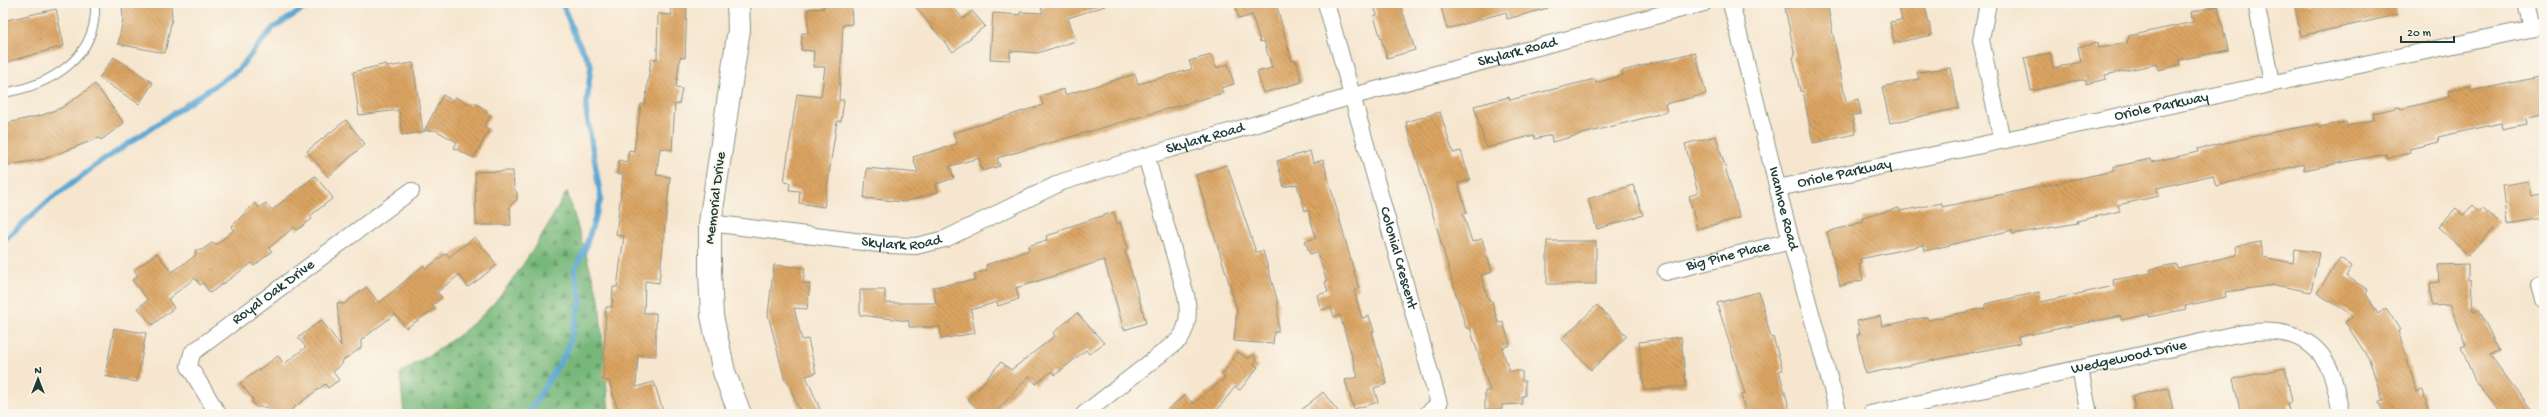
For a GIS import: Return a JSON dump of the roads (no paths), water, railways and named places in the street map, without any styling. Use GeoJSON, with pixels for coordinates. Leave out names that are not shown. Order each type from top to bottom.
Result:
{"type":"FeatureCollection","features":[{"type":"Feature","properties":{"kind":"main road","name":"Memorial Drive"},"geometry":{"type":"LineString","coordinates":[[738,3],[738,29],[710,223],[712,316],[724,372],[740,414]]}},
{"type":"Feature","properties":{"kind":"street"},"geometry":{"type":"LineString","coordinates":[[1326,3],[1353,96]]}},
{"type":"Feature","properties":{"kind":"street","name":"Skylark Road"},"geometry":{"type":"LineString","coordinates":[[710,223],[887,245],[916,246],[945,239],[1062,182],[1146,156],[1353,96],[1704,3]]}},
{"type":"Feature","properties":{"kind":"street","name":"Ivanhoe Road"},"geometry":{"type":"LineString","coordinates":[[1731,3],[1791,242],[1839,414]]}},
{"type":"Feature","properties":{"kind":"street"},"geometry":{"type":"LineString","coordinates":[[1988,3],[1981,40],[2002,141]]}},
{"type":"Feature","properties":{"kind":"street"},"geometry":{"type":"LineString","coordinates":[[2256,3],[2272,82]]}},
{"type":"Feature","properties":{"kind":"street"},"geometry":{"type":"LineString","coordinates":[[2526,3],[2538,27]]}},
{"type":"Feature","properties":{"kind":"street","name":"Oriole Parkway"},"geometry":{"type":"LineString","coordinates":[[1778,188],[2272,82],[2538,27]]}},
{"type":"Feature","properties":{"kind":"street","name":"Colonial Crescent"},"geometry":{"type":"LineString","coordinates":[[1353,96],[1439,404],[1427,414]]}},
{"type":"Feature","properties":{"kind":"street"},"geometry":{"type":"LineString","coordinates":[[1084,414],[1180,340],[1187,328],[1189,314],[1186,295],[1146,156]]}},
{"type":"Feature","properties":{"kind":"street","name":"Royal Oak Drive"},"geometry":{"type":"LineString","coordinates":[[218,414],[189,366],[192,353],[411,191]]}},
{"type":"Feature","properties":{"kind":"street","name":"Big Pine Place"},"geometry":{"type":"LineString","coordinates":[[1666,272],[1791,242]]}},
{"type":"Feature","properties":{"kind":"street","name":"Wedgewood Drive"},"geometry":{"type":"LineString","coordinates":[[1870,414],[2233,335],[2272,330],[2304,340],[2325,361],[2332,374],[2341,414]]}},
{"type":"Feature","properties":{"kind":"street"},"geometry":{"type":"LineString","coordinates":[[2080,369],[2089,414]]}},
{"type":"Feature","properties":{"kind":"lane"},"geometry":{"type":"LineString","coordinates":[[3,93],[44,83],[70,65],[87,45],[95,15],[94,3]]}},
{"type":"Feature","properties":{"kind":"waterway"},"geometry":{"type":"LineString","coordinates":[[3,241],[47,202],[95,166],[238,70],[273,28],[313,3]]}},
{"type":"Feature","properties":{"kind":"waterway"},"geometry":{"type":"LineString","coordinates":[[528,414],[568,349],[581,299],[574,270],[585,249],[601,199],[586,110],[591,65],[576,38],[562,3]]}}]}
